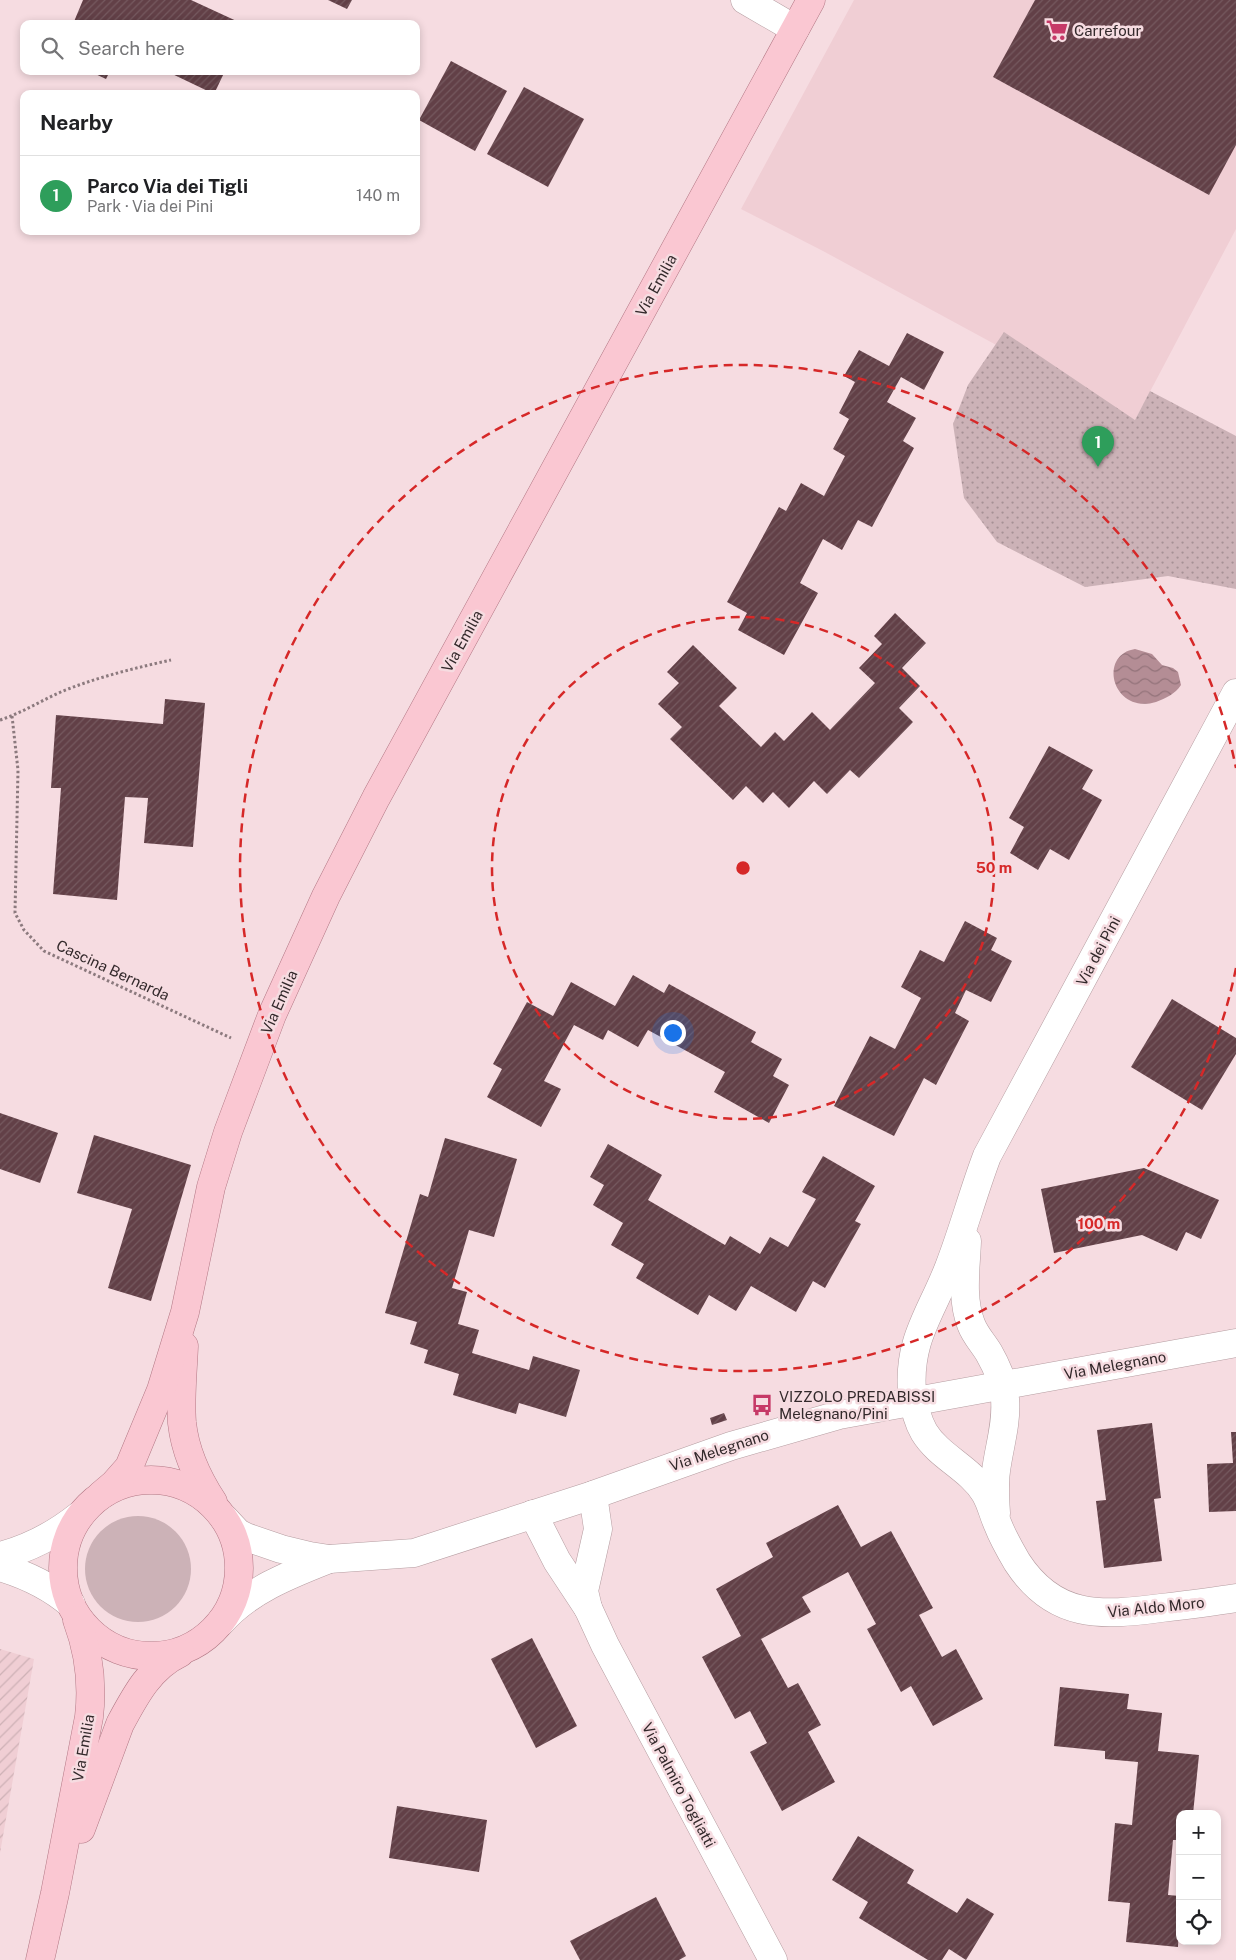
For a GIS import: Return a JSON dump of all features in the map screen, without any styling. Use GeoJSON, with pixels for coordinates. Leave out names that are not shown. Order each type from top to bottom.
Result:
{"type":"FeatureCollection","features":[{"type":"Feature","properties":{"kind":"main road","name":"Via Emilia"},"geometry":{"type":"LineString","coordinates":[[101,1495],[122,1476],[136,1454],[161,1390],[185,1312],[211,1187],[272,1015],[326,896],[376,798],[811,0]]}},
{"type":"Feature","properties":{"kind":"main road","name":"Via Emilia"},"geometry":{"type":"LineString","coordinates":[[185,1312],[182,1423],[190,1457],[196,1471],[203,1487],[222,1516]]}},
{"type":"Feature","properties":{"kind":"main road"},"geometry":{"type":"LineString","coordinates":[[163,1480],[185,1486],[198,1493],[222,1516],[235,1539],[240,1566],[233,1602],[221,1622],[205,1639],[186,1650],[152,1657],[121,1651],[94,1636],[83,1625],[66,1594],[63,1578],[63,1559],[69,1536],[80,1515],[90,1503],[101,1495],[117,1486],[131,1482],[163,1480]]}},
{"type":"Feature","properties":{"kind":"main road","name":"Via Emilia"},"geometry":{"type":"LineString","coordinates":[[40,1960],[56,1893],[91,1703],[89,1663],[83,1637],[71,1604]]}},
{"type":"Feature","properties":{"kind":"main road","name":"Via Emilia"},"geometry":{"type":"LineString","coordinates":[[56,1893],[124,1717],[153,1671],[164,1662],[186,1650]]}},
{"type":"Feature","properties":{"kind":"street"},"geometry":{"type":"LineString","coordinates":[[746,0],[795,29]]}},
{"type":"Feature","properties":{"kind":"street","name":"Via dei Pini"},"geometry":{"type":"LineString","coordinates":[[913,1400],[911,1375],[915,1344],[949,1268],[969,1212],[976,1183],[987,1156],[1236,693]]}},
{"type":"Feature","properties":{"kind":"street","name":"Via dei Pini"},"geometry":{"type":"LineString","coordinates":[[969,1212],[965,1289],[966,1310],[972,1326],[992,1360],[1003,1384]]}},
{"type":"Feature","properties":{"kind":"street","name":"Via Melegnano"},"geometry":{"type":"LineString","coordinates":[[222,1516],[238,1533],[281,1550],[328,1559],[414,1553],[593,1495],[673,1465],[786,1429],[839,1415],[913,1400],[1236,1343]]}},
{"type":"Feature","properties":{"kind":"street","name":"Via Aldo Moro"},"geometry":{"type":"LineString","coordinates":[[998,1525],[994,1496],[1005,1413],[1003,1384]]}},
{"type":"Feature","properties":{"kind":"street","name":"Via Aldo Moro"},"geometry":{"type":"LineString","coordinates":[[913,1400],[916,1415],[931,1442],[964,1469],[985,1492],[998,1525],[1018,1563],[1033,1582],[1050,1597],[1072,1608],[1096,1613],[1120,1614],[1236,1598]]}},
{"type":"Feature","properties":{"kind":"street","name":"Via Palmiro Togliatti"},"geometry":{"type":"LineString","coordinates":[[588,1608],[584,1591],[598,1529],[593,1495]]}},
{"type":"Feature","properties":{"kind":"street","name":"Via Palmiro Togliatti"},"geometry":{"type":"LineString","coordinates":[[534,1514],[558,1561],[588,1608],[605,1644],[773,1960]]}},
{"type":"Feature","properties":{"kind":"street"},"geometry":{"type":"LineString","coordinates":[[0,1556],[42,1542],[58,1533],[80,1515]]}},
{"type":"Feature","properties":{"kind":"street","name":"Via Melegnano"},"geometry":{"type":"LineString","coordinates":[[221,1622],[236,1607],[265,1588],[328,1559]]}},
{"type":"Feature","properties":{"kind":"street"},"geometry":{"type":"LineString","coordinates":[[0,1568],[44,1584],[56,1591],[71,1604]]}},
{"type":"Feature","properties":{"kind":"path"},"geometry":{"type":"LineString","coordinates":[[0,720],[64,691],[126,670],[171,660]]}},
{"type":"Feature","properties":{"kind":"path","name":"Cascina Bernarda"},"geometry":{"type":"LineString","coordinates":[[12,716],[18,770],[15,914],[24,930],[44,951],[258,1051]]}},
{"type":"Feature","properties":{"kind":"shaded area"},"geometry":{"type":"Polygon","coordinates":[[[854,0],[1236,0],[1236,229],[1135,420],[823,251],[741,209],[854,0]]]}},
{"type":"Feature","properties":{"kind":"shaded area"},"geometry":{"type":"Polygon","coordinates":[[[1004,332],[1135,420],[1150,391],[1236,436],[1236,589],[1168,576],[1085,587],[997,542],[964,498],[953,424],[968,385],[1004,332]]]}},
{"type":"Feature","properties":{"kind":"shaded area"},"geometry":{"type":"Polygon","coordinates":[[[138,1516],[158,1520],[176,1531],[187,1549],[191,1569],[187,1589],[176,1607],[158,1618],[138,1622],[118,1618],[100,1607],[89,1589],[85,1569],[89,1549],[100,1531],[118,1520],[138,1516]]]}},
{"type":"Feature","properties":{"kind":"shaded area"},"geometry":{"type":"Polygon","coordinates":[[[0,1649],[34,1659],[0,1853],[0,1649]]]}},
{"type":"Feature","properties":{"kind":"water"},"geometry":{"type":"Polygon","coordinates":[[[1135,649],[1152,654],[1162,665],[1173,668],[1178,672],[1181,685],[1179,688],[1156,702],[1141,704],[1129,700],[1120,693],[1115,683],[1114,672],[1116,662],[1123,654],[1135,649]]]}},
{"type":"Feature","properties":{"kind":"building"},"geometry":{"type":"Polygon","coordinates":[[[83,0],[191,0],[234,20],[75,20],[83,0]]]}},
{"type":"Feature","properties":{"kind":"building"},"geometry":{"type":"Polygon","coordinates":[[[328,0],[352,0],[347,9],[328,0]]]}},
{"type":"Feature","properties":{"kind":"building"},"geometry":{"type":"Polygon","coordinates":[[[1035,0],[1236,0],[1236,145],[1209,195],[993,77],[1035,0]]]}},
{"type":"Feature","properties":{"kind":"building"},"geometry":{"type":"Polygon","coordinates":[[[451,61],[507,91],[475,151],[420,121],[451,61]]]}},
{"type":"Feature","properties":{"kind":"building"},"geometry":{"type":"Polygon","coordinates":[[[98,75],[108,75],[106,79],[98,75]]]}},
{"type":"Feature","properties":{"kind":"building"},"geometry":{"type":"Polygon","coordinates":[[[174,75],[223,75],[216,90],[206,90],[174,75]]]}},
{"type":"Feature","properties":{"kind":"building"},"geometry":{"type":"Polygon","coordinates":[[[524,87],[584,119],[548,187],[487,154],[524,87]]]}},
{"type":"Feature","properties":{"kind":"building"},"geometry":{"type":"Polygon","coordinates":[[[907,333],[944,352],[924,390],[901,377],[887,402],[916,418],[903,441],[914,448],[872,527],[858,520],[842,550],[823,539],[800,583],[818,593],[784,655],[738,630],[747,613],[727,602],[779,507],[786,511],[801,483],[824,496],[845,456],[833,449],[849,419],[839,413],[855,382],[844,376],[859,350],[889,366],[907,333]]]}},
{"type":"Feature","properties":{"kind":"building"},"geometry":{"type":"Polygon","coordinates":[[[895,613],[926,643],[902,668],[920,686],[899,708],[913,722],[859,778],[850,770],[827,794],[814,781],[789,808],[773,792],[763,803],[746,786],[733,800],[670,739],[682,727],[658,704],[679,683],[667,672],[693,645],[737,688],[719,706],[761,747],[775,732],[784,741],[812,712],[830,730],[875,683],[859,668],[882,644],[874,636],[895,613]]]}},
{"type":"Feature","properties":{"kind":"building"},"geometry":{"type":"Polygon","coordinates":[[[165,699],[205,703],[193,847],[144,843],[148,798],[125,797],[117,900],[53,894],[61,788],[51,788],[56,715],[163,724],[165,699]]]}},
{"type":"Feature","properties":{"kind":"building"},"geometry":{"type":"Polygon","coordinates":[[[1049,746],[1093,770],[1082,789],[1102,800],[1069,860],[1050,849],[1038,870],[1010,853],[1024,827],[1009,818],[1049,746]]]}},
{"type":"Feature","properties":{"kind":"building"},"geometry":{"type":"Polygon","coordinates":[[[965,921],[997,938],[991,950],[1012,961],[991,1002],[966,990],[955,1013],[969,1021],[936,1085],[924,1078],[894,1136],[834,1106],[870,1036],[895,1049],[921,998],[901,987],[920,950],[944,962],[965,921]]]}},
{"type":"Feature","properties":{"kind":"building"},"geometry":{"type":"Polygon","coordinates":[[[633,975],[664,993],[669,984],[756,1032],[751,1042],[782,1059],[773,1076],[789,1085],[769,1123],[714,1092],[725,1072],[648,1030],[638,1047],[608,1030],[603,1040],[574,1025],[544,1081],[561,1089],[541,1127],[487,1097],[502,1069],[493,1064],[527,1002],[553,1016],[571,982],[615,1006],[633,975]]]}},
{"type":"Feature","properties":{"kind":"building"},"geometry":{"type":"Polygon","coordinates":[[[1172,999],[1236,1038],[1236,1054],[1202,1110],[1131,1067],[1172,999]]]}},
{"type":"Feature","properties":{"kind":"building"},"geometry":{"type":"Polygon","coordinates":[[[0,1113],[58,1133],[40,1183],[0,1169],[0,1113]]]}},
{"type":"Feature","properties":{"kind":"building"},"geometry":{"type":"Polygon","coordinates":[[[94,1135],[191,1165],[151,1301],[108,1288],[132,1209],[77,1193],[94,1135]]]}},
{"type":"Feature","properties":{"kind":"building"},"geometry":{"type":"Polygon","coordinates":[[[445,1138],[517,1159],[494,1237],[469,1230],[452,1288],[467,1292],[458,1324],[479,1330],[472,1353],[529,1370],[533,1356],[580,1370],[566,1417],[519,1403],[516,1414],[453,1395],[459,1374],[424,1363],[428,1350],[410,1344],[417,1322],[385,1313],[420,1194],[428,1197],[445,1138]]]}},
{"type":"Feature","properties":{"kind":"building"},"geometry":{"type":"Polygon","coordinates":[[[608,1144],[662,1175],[648,1200],[725,1245],[730,1236],[760,1254],[770,1237],[788,1247],[816,1199],[802,1192],[823,1156],[875,1186],[855,1221],[861,1224],[825,1288],[813,1281],[796,1312],[751,1286],[736,1311],[709,1295],[698,1315],[636,1278],[644,1264],[611,1245],[623,1223],[593,1205],[604,1185],[590,1177],[608,1144]]]}},
{"type":"Feature","properties":{"kind":"building"},"geometry":{"type":"Polygon","coordinates":[[[1144,1168],[1219,1200],[1201,1239],[1186,1232],[1177,1251],[1142,1235],[1054,1253],[1041,1189],[1144,1168]]]}},
{"type":"Feature","properties":{"kind":"building"},"geometry":{"type":"Polygon","coordinates":[[[724,1413],[727,1420],[712,1425],[710,1418],[724,1413]]]}},
{"type":"Feature","properties":{"kind":"building"},"geometry":{"type":"Polygon","coordinates":[[[1152,1423],[1161,1498],[1154,1499],[1162,1561],[1104,1568],[1096,1501],[1106,1500],[1097,1430],[1152,1423]]]}},
{"type":"Feature","properties":{"kind":"building"},"geometry":{"type":"Polygon","coordinates":[[[1231,1432],[1236,1432],[1236,1511],[1209,1512],[1207,1464],[1233,1463],[1231,1432]]]}},
{"type":"Feature","properties":{"kind":"building"},"geometry":{"type":"Polygon","coordinates":[[[838,1505],[861,1547],[891,1531],[933,1608],[919,1615],[942,1657],[956,1649],[983,1699],[933,1726],[911,1686],[901,1692],[867,1629],[876,1624],[848,1572],[802,1597],[811,1612],[761,1639],[788,1688],[798,1683],[821,1725],[808,1732],[835,1782],[782,1811],[750,1752],[767,1743],[750,1711],[735,1719],[702,1657],[741,1636],[716,1589],[773,1557],[766,1543],[838,1505]]]}},
{"type":"Feature","properties":{"kind":"building"},"geometry":{"type":"Polygon","coordinates":[[[532,1638],[577,1726],[536,1748],[491,1659],[532,1638]]]}},
{"type":"Feature","properties":{"kind":"building"},"geometry":{"type":"Polygon","coordinates":[[[1060,1687],[1129,1694],[1127,1709],[1162,1713],[1158,1751],[1199,1755],[1193,1810],[1176,1810],[1176,1840],[1173,1840],[1168,1895],[1176,1896],[1176,1945],[1178,1947],[1126,1942],[1130,1903],[1108,1901],[1115,1823],[1132,1825],[1138,1762],[1105,1759],[1105,1751],[1054,1746],[1060,1687]]]}},
{"type":"Feature","properties":{"kind":"building"},"geometry":{"type":"Polygon","coordinates":[[[397,1806],[487,1820],[479,1872],[389,1858],[397,1806]]]}},
{"type":"Feature","properties":{"kind":"building"},"geometry":{"type":"Polygon","coordinates":[[[858,1836],[914,1870],[907,1883],[957,1913],[967,1898],[994,1914],[966,1960],[949,1949],[942,1960],[928,1960],[859,1918],[868,1902],[832,1880],[858,1836]]]}},
{"type":"Feature","properties":{"kind":"building"},"geometry":{"type":"Polygon","coordinates":[[[656,1897],[686,1956],[679,1960],[580,1960],[570,1941],[656,1897]]]}},
{"type":"Feature","properties":{"kind":"place","name":"Carrefour"},"geometry":{"type":"Point","coordinates":[1057,30]}},
{"type":"Feature","properties":{"kind":"place","name":"Parco Via dei Tigli"},"geometry":{"type":"Point","coordinates":[1098,467]}},
{"type":"Feature","properties":{"kind":"place","name":"VIZZOLO PREDABISSI Melegnano/Pini"},"geometry":{"type":"Point","coordinates":[762,1405]}}]}
